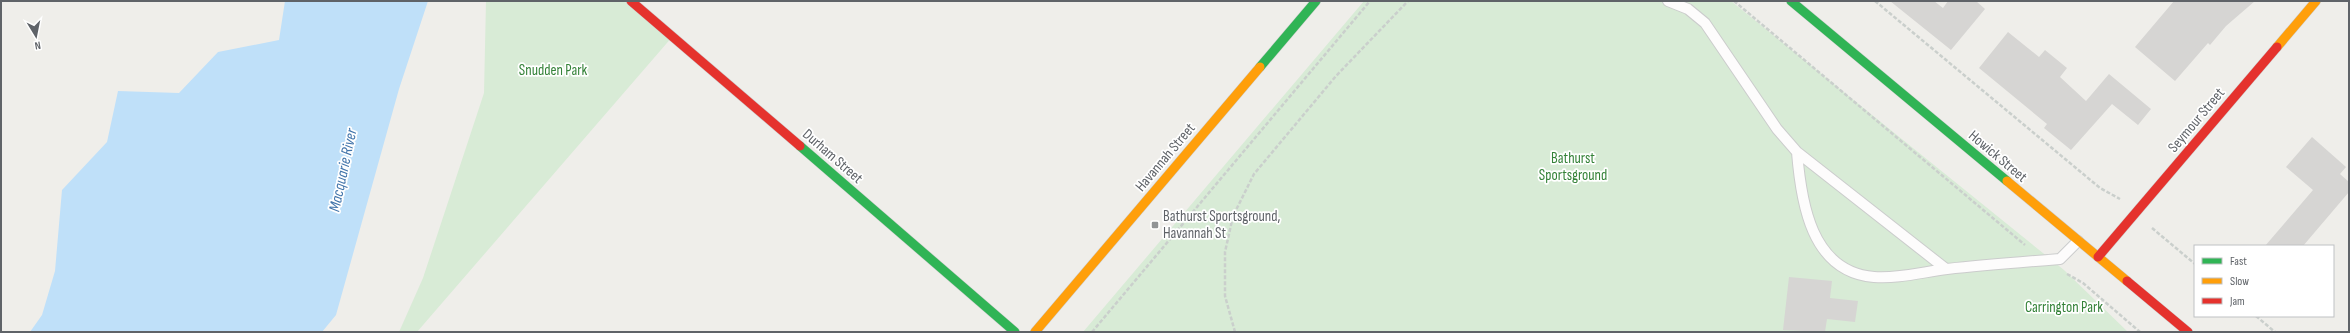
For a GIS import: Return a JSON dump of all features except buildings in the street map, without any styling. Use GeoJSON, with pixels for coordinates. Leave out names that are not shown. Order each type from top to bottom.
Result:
{"type":"FeatureCollection","features":[{"type":"Feature","properties":{"kind":"street","name":"Durham Street"},"geometry":{"type":"LineString","coordinates":[[631,1],[1016,332]]}},
{"type":"Feature","properties":{"kind":"street","name":"Havannah Street"},"geometry":{"type":"LineString","coordinates":[[1035,332],[1316,1]]}},
{"type":"Feature","properties":{"kind":"street","name":"Howick Street"},"geometry":{"type":"LineString","coordinates":[[1791,1],[2188,332]]}},
{"type":"Feature","properties":{"kind":"street","name":"Seymour Street"},"geometry":{"type":"LineString","coordinates":[[2098,258],[2316,1]]}},
{"type":"Feature","properties":{"kind":"lane"},"geometry":{"type":"LineString","coordinates":[[1668,1],[1688,9],[1705,23],[1777,129],[1797,152],[1946,269]]}},
{"type":"Feature","properties":{"kind":"lane"},"geometry":{"type":"LineString","coordinates":[[1797,152],[1801,191],[1811,227],[1821,246],[1837,262],[1854,272],[1874,277],[1894,277],[1946,269],[2060,259],[2078,241]]}},
{"type":"Feature","properties":{"kind":"path"},"geometry":{"type":"LineString","coordinates":[[1092,332],[1370,1]]}},
{"type":"Feature","properties":{"kind":"path"},"geometry":{"type":"LineString","coordinates":[[1235,332],[1225,296],[1225,252],[1233,216],[1254,174],[1336,76],[1408,1]]}},
{"type":"Feature","properties":{"kind":"path"},"geometry":{"type":"LineString","coordinates":[[1734,1],[2044,261],[2083,283],[2140,332]]}},
{"type":"Feature","properties":{"kind":"path"},"geometry":{"type":"LineString","coordinates":[[1875,1],[2100,188],[2119,198],[2194,263]]}},
{"type":"Feature","properties":{"kind":"path"},"geometry":{"type":"LineString","coordinates":[[2257,317],[2275,332]]}},
{"type":"Feature","properties":{"kind":"green space","name":"Snudden Park"},"geometry":{"type":"Polygon","coordinates":[[[486,1],[631,1],[673,36],[417,332],[399,332],[423,278],[484,93],[486,1]]]}},
{"type":"Feature","properties":{"kind":"green space","name":"Bathurst Sportsground"},"geometry":{"type":"Polygon","coordinates":[[[1364,1],[1731,1],[2064,270],[2128,332],[1083,332],[1364,1]]]}},
{"type":"Feature","properties":{"kind":"water","name":"Macquarie River"},"geometry":{"type":"Polygon","coordinates":[[[285,1],[428,1],[399,89],[336,315],[322,332],[30,332],[42,315],[55,271],[62,190],[107,142],[118,91],[179,93],[218,52],[279,40],[285,1]]]}},
{"type":"Feature","properties":{"kind":"traffic: fast"},"geometry":{"type":"LineString","coordinates":[[1260,67],[1316,1]]}},
{"type":"Feature","properties":{"kind":"traffic: fast"},"geometry":{"type":"LineString","coordinates":[[1791,1],[2007,181]]}},
{"type":"Feature","properties":{"kind":"traffic: fast"},"geometry":{"type":"LineString","coordinates":[[800,146],[1015,332]]}},
{"type":"Feature","properties":{"kind":"traffic: slow"},"geometry":{"type":"LineString","coordinates":[[2277,47],[2316,1]]}},
{"type":"Feature","properties":{"kind":"traffic: slow"},"geometry":{"type":"LineString","coordinates":[[1035,332],[1260,67]]}},
{"type":"Feature","properties":{"kind":"traffic: slow"},"geometry":{"type":"LineString","coordinates":[[2007,181],[2127,281]]}},
{"type":"Feature","properties":{"kind":"traffic: jam"},"geometry":{"type":"LineString","coordinates":[[631,1],[800,146]]}},
{"type":"Feature","properties":{"kind":"traffic: jam"},"geometry":{"type":"LineString","coordinates":[[2098,257],[2277,47]]}},
{"type":"Feature","properties":{"kind":"traffic: jam"},"geometry":{"type":"LineString","coordinates":[[2127,281],[2188,332]]}},
{"type":"Feature","properties":{"kind":"place","name":"Bathurst Sportsground, Havannah St"},"geometry":{"type":"Point","coordinates":[1155,225]}},
{"type":"Feature","properties":{"kind":"park label","name":"Carrington Park"},"geometry":{"type":"Point","coordinates":[2064,307]}}]}
